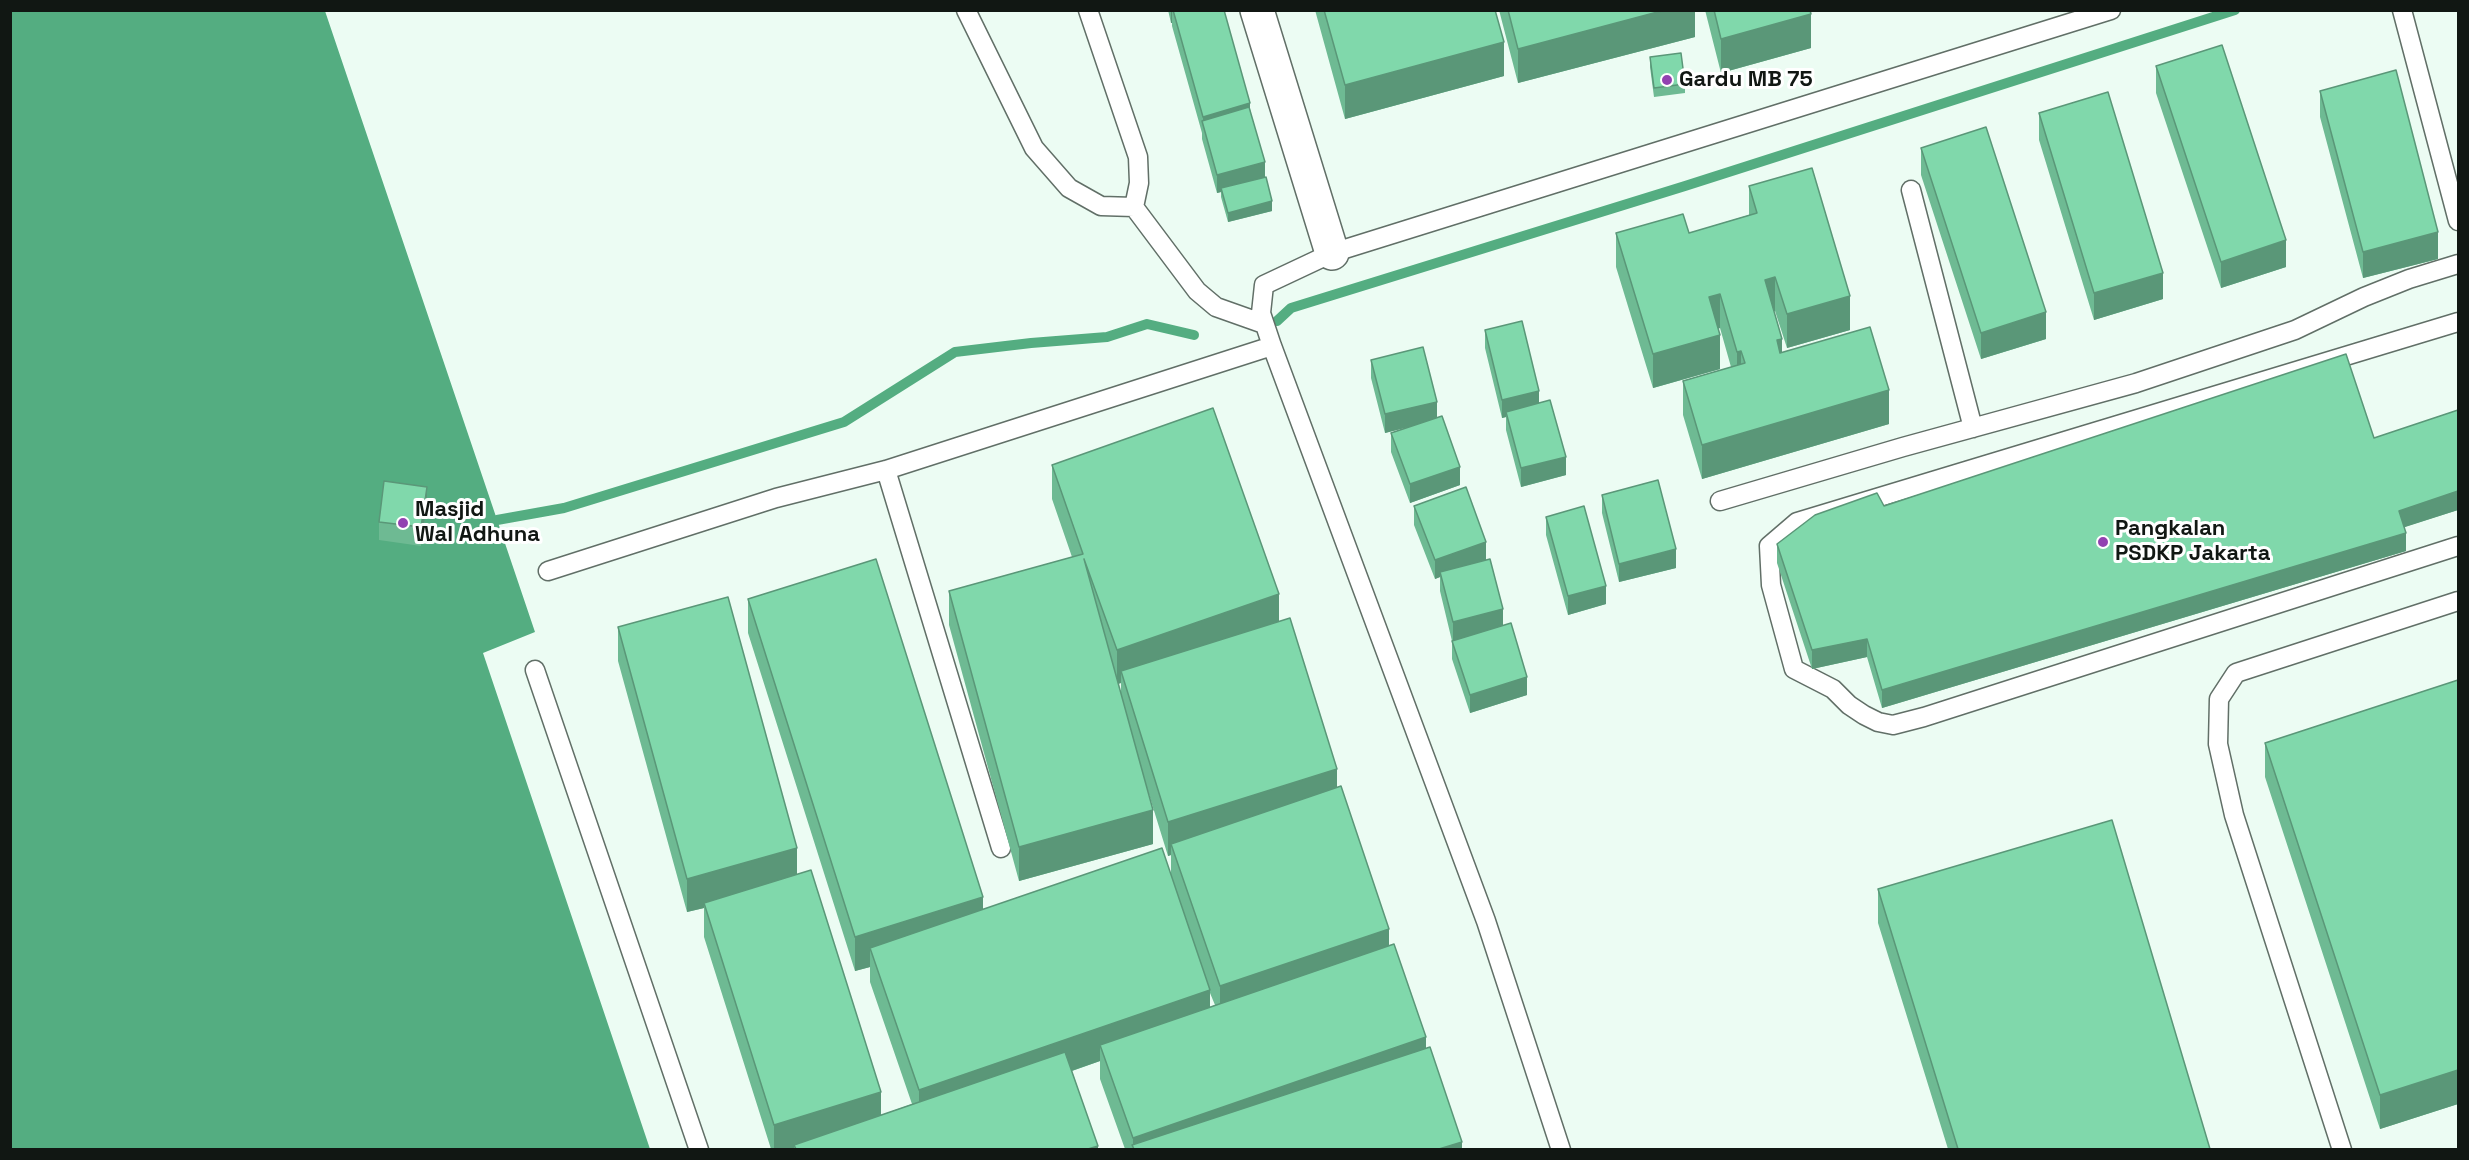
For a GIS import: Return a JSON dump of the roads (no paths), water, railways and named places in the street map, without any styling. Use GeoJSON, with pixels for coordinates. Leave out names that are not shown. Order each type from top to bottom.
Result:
{"type":"FeatureCollection","features":[{"type":"Feature","properties":{"kind":"street"},"geometry":{"type":"LineString","coordinates":[[1257,10],[1332,253]]}},
{"type":"Feature","properties":{"kind":"lane"},"geometry":{"type":"LineString","coordinates":[[966,10],[1034,148],[1069,188],[1101,206],[1134,207]]}},
{"type":"Feature","properties":{"kind":"lane"},"geometry":{"type":"LineString","coordinates":[[1088,10],[1138,157],[1139,183],[1134,207],[1197,291],[1216,306],[1264,324]]}},
{"type":"Feature","properties":{"kind":"lane"},"geometry":{"type":"LineString","coordinates":[[1561,1149],[1486,921],[1264,324],[1261,313],[1264,285],[1332,253],[2111,10]]}},
{"type":"Feature","properties":{"kind":"lane"},"geometry":{"type":"LineString","coordinates":[[2402,10],[2458,221]]}},
{"type":"Feature","properties":{"kind":"lane"},"geometry":{"type":"LineString","coordinates":[[1911,190],[1973,428]]}},
{"type":"Feature","properties":{"kind":"lane"},"geometry":{"type":"LineString","coordinates":[[1720,501],[2136,383],[2295,330],[2364,297],[2409,279],[2458,264]]}},
{"type":"Feature","properties":{"kind":"lane"},"geometry":{"type":"LineString","coordinates":[[2458,322],[1797,522],[1769,546],[1771,585],[1794,669],[1833,689],[1849,705],[1864,715],[1878,722],[1893,725],[1956,707],[2458,546]]}},
{"type":"Feature","properties":{"kind":"lane"},"geometry":{"type":"LineString","coordinates":[[548,571],[776,498],[886,470],[1272,346]]}},
{"type":"Feature","properties":{"kind":"lane"},"geometry":{"type":"LineString","coordinates":[[886,470],[1001,848]]}},
{"type":"Feature","properties":{"kind":"lane"},"geometry":{"type":"LineString","coordinates":[[2342,1149],[2234,815],[2218,744],[2219,699],[2236,673],[2458,601]]}},
{"type":"Feature","properties":{"kind":"lane"},"geometry":{"type":"LineString","coordinates":[[535,670],[699,1149]]}},
{"type":"Feature","properties":{"kind":"waterway"},"geometry":{"type":"LineString","coordinates":[[1277,321],[1291,308],[1685,186],[2235,10]]}},
{"type":"Feature","properties":{"kind":"waterway"},"geometry":{"type":"LineString","coordinates":[[497,520],[564,508],[844,422],[955,352],[1107,337],[1147,324],[1194,335]]}},
{"type":"Feature","properties":{"kind":"place","name":"Gardu MB 75"},"geometry":{"type":"Point","coordinates":[1667,80]}},
{"type":"Feature","properties":{"kind":"place","name":"Masjid Wal Adhuna"},"geometry":{"type":"Point","coordinates":[403,523]}},
{"type":"Feature","properties":{"kind":"place","name":"Pangkalan PSDKP Jakarta"},"geometry":{"type":"Point","coordinates":[2103,542]}}]}
